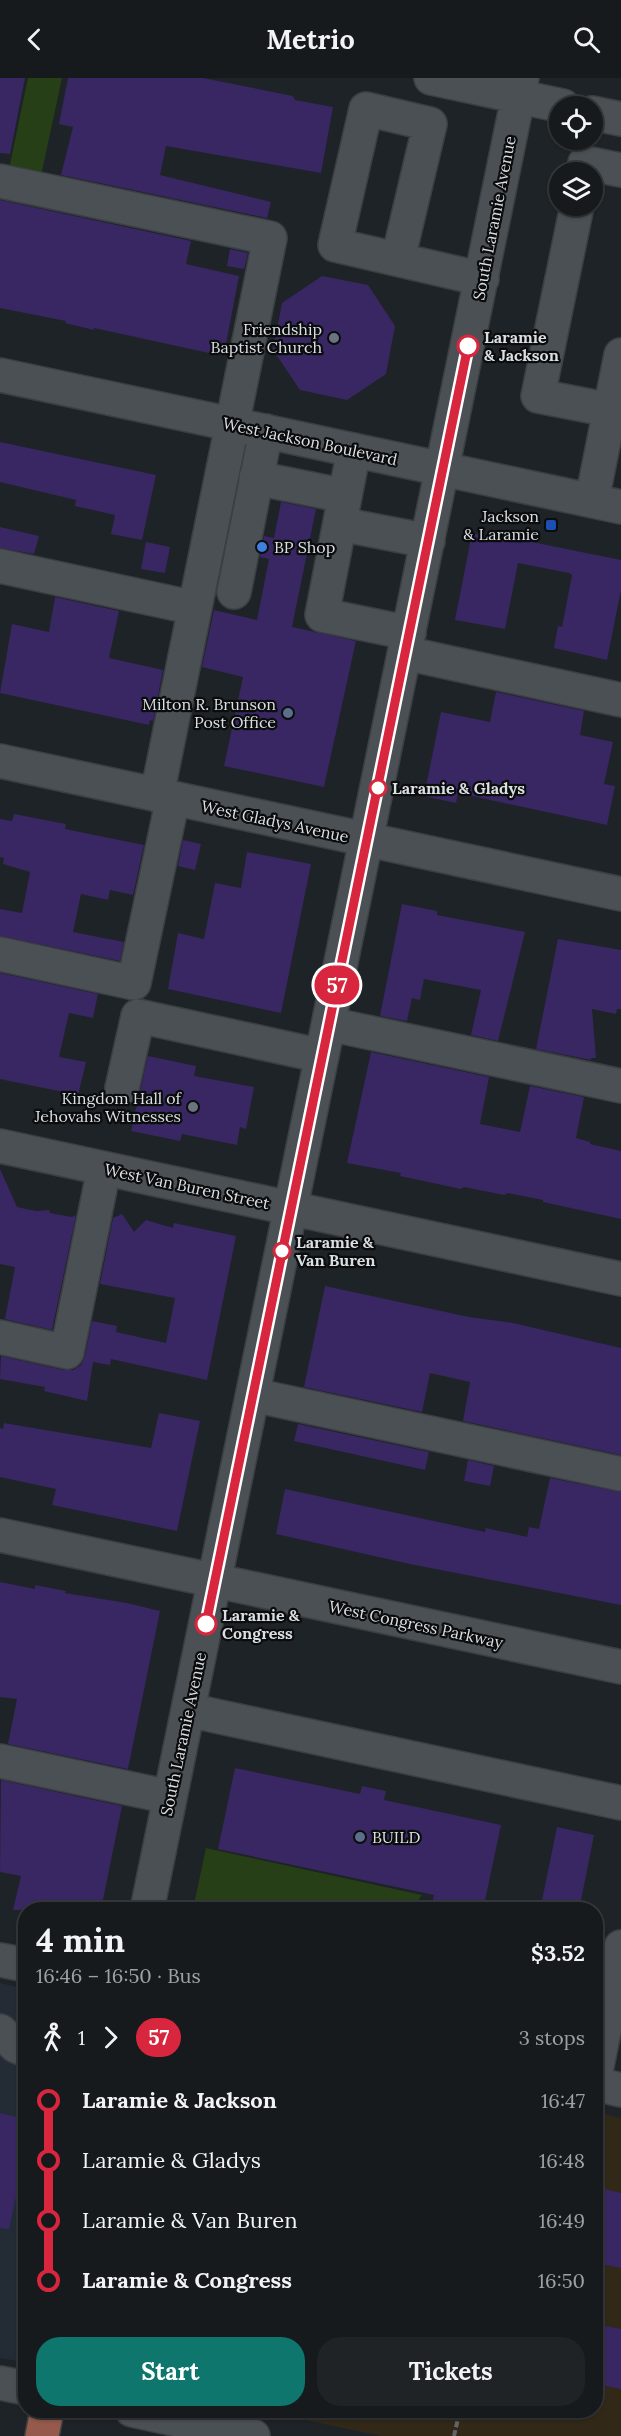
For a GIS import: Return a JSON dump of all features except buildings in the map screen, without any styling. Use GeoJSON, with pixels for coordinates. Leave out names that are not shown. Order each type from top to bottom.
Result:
{"type":"FeatureCollection","features":[{"type":"Feature","properties":{"kind":"main road"},"geometry":{"type":"LineString","coordinates":[[42,2436],[45,2418]]}},
{"type":"Feature","properties":{"kind":"street"},"geometry":{"type":"LineString","coordinates":[[431,78],[520,87],[549,100]]}},
{"type":"Feature","properties":{"kind":"street","name":"South Laramie Avenue"},"geometry":{"type":"LineString","coordinates":[[149,1902],[520,87]]}},
{"type":"Feature","properties":{"kind":"street"},"geometry":{"type":"LineString","coordinates":[[399,259],[430,124],[366,109],[335,245],[482,279]]}},
{"type":"Feature","properties":{"kind":"street"},"geometry":{"type":"LineString","coordinates":[[603,115],[621,119]]}},
{"type":"Feature","properties":{"kind":"street"},"geometry":{"type":"LineString","coordinates":[[603,166],[621,170]]}},
{"type":"Feature","properties":{"kind":"street"},"geometry":{"type":"LineString","coordinates":[[0,181],[270,238],[195,608],[134,983],[0,954]]}},
{"type":"Feature","properties":{"kind":"street"},"geometry":{"type":"LineString","coordinates":[[575,216],[538,396],[610,410]]}},
{"type":"Feature","properties":{"kind":"street"},"geometry":{"type":"LineString","coordinates":[[606,503],[610,410],[621,356]]}},
{"type":"Feature","properties":{"kind":"street","name":"West Jackson Boulevard"},"geometry":{"type":"LineString","coordinates":[[0,375],[606,503]]}},
{"type":"Feature","properties":{"kind":"street"},"geometry":{"type":"LineString","coordinates":[[234,592],[266,431]]}},
{"type":"Feature","properties":{"kind":"street"},"geometry":{"type":"LineString","coordinates":[[354,450],[322,615],[407,643],[621,700]]}},
{"type":"Feature","properties":{"kind":"street"},"geometry":{"type":"LineString","coordinates":[[256,478],[428,541]]}},
{"type":"Feature","properties":{"kind":"street"},"geometry":{"type":"LineString","coordinates":[[0,566],[195,608]]}},
{"type":"Feature","properties":{"kind":"street","name":"West Gladys Avenue"},"geometry":{"type":"LineString","coordinates":[[0,761],[621,894]]}},
{"type":"Feature","properties":{"kind":"street"},"geometry":{"type":"LineString","coordinates":[[122,1088],[138,1016],[322,1056]]}},
{"type":"Feature","properties":{"kind":"street"},"geometry":{"type":"LineString","coordinates":[[329,1024],[621,1086]]}},
{"type":"Feature","properties":{"kind":"street","name":"West Van Buren Street"},"geometry":{"type":"LineString","coordinates":[[0,1146],[621,1279]]}},
{"type":"Feature","properties":{"kind":"street"},"geometry":{"type":"LineString","coordinates":[[0,1337],[67,1352],[104,1169]]}},
{"type":"Feature","properties":{"kind":"street"},"geometry":{"type":"LineString","coordinates":[[253,1395],[621,1474]]}},
{"type":"Feature","properties":{"kind":"street","name":"West Congress Parkway"},"geometry":{"type":"LineString","coordinates":[[0,1535],[621,1667]]}},
{"type":"Feature","properties":{"kind":"street"},"geometry":{"type":"LineString","coordinates":[[188,1710],[621,1803]]}},
{"type":"Feature","properties":{"kind":"street"},"geometry":{"type":"LineString","coordinates":[[0,1761],[170,1797]]}},
{"type":"Feature","properties":{"kind":"street"},"geometry":{"type":"LineString","coordinates":[[603,2037],[621,1947]]}},
{"type":"Feature","properties":{"kind":"street"},"geometry":{"type":"LineString","coordinates":[[0,1960],[18,1963]]}},
{"type":"Feature","properties":{"kind":"street"},"geometry":{"type":"LineString","coordinates":[[0,2031],[18,2047]]}},
{"type":"Feature","properties":{"kind":"street"},"geometry":{"type":"LineString","coordinates":[[603,2086],[621,2090]]}},
{"type":"Feature","properties":{"kind":"street"},"geometry":{"type":"LineString","coordinates":[[0,2383],[18,2386]]}},
{"type":"Feature","properties":{"kind":"street"},"geometry":{"type":"LineString","coordinates":[[169,2418],[253,2436]]}},
{"type":"Feature","properties":{"kind":"path"},"geometry":{"type":"LineString","coordinates":[[454,2436],[458,2418]]}},
{"type":"Feature","properties":{"kind":"shaded area"},"geometry":{"type":"Polygon","coordinates":[[[0,1983],[18,1987],[18,2361],[0,2358],[0,1983]]]}},
{"type":"Feature","properties":{"kind":"shaded area"},"geometry":{"type":"Polygon","coordinates":[[[603,2114],[621,2118],[621,2436],[381,2436],[295,2418],[603,2418],[603,2114]]]}},
{"type":"Feature","properties":{"kind":"green space"},"geometry":{"type":"Polygon","coordinates":[[[28,78],[62,78],[41,176],[9,169],[28,78]]]}},
{"type":"Feature","properties":{"kind":"green space"},"geometry":{"type":"Polygon","coordinates":[[[206,1848],[422,1895],[417,1902],[194,1902],[206,1848]]]}},
{"type":"Feature","properties":{"kind":"bus line","name":"57"},"geometry":{"type":"LineString","coordinates":[[206,1624],[468,346]]}},
{"type":"Feature","properties":{"kind":"place","name":"Friendship Baptist Church"},"geometry":{"type":"Point","coordinates":[334,338]}},
{"type":"Feature","properties":{"kind":"place","name":"Laramie & Jackson"},"geometry":{"type":"Point","coordinates":[468,346]}},
{"type":"Feature","properties":{"kind":"place","name":"Jackson & Laramie"},"geometry":{"type":"Point","coordinates":[551,525]}},
{"type":"Feature","properties":{"kind":"place","name":"BP Shop"},"geometry":{"type":"Point","coordinates":[262,547]}},
{"type":"Feature","properties":{"kind":"place","name":"Milton R. Brunson Post Office"},"geometry":{"type":"Point","coordinates":[288,713]}},
{"type":"Feature","properties":{"kind":"place","name":"Laramie & Gladys"},"geometry":{"type":"Point","coordinates":[378,788]}},
{"type":"Feature","properties":{"kind":"place","name":"Kingdom Hall of Jehovahs Witnesses"},"geometry":{"type":"Point","coordinates":[193,1107]}},
{"type":"Feature","properties":{"kind":"place","name":"Laramie & Van Buren"},"geometry":{"type":"Point","coordinates":[282,1251]}},
{"type":"Feature","properties":{"kind":"place","name":"Laramie & Congress"},"geometry":{"type":"Point","coordinates":[206,1624]}},
{"type":"Feature","properties":{"kind":"place","name":"BUILD"},"geometry":{"type":"Point","coordinates":[360,1837]}}]}
